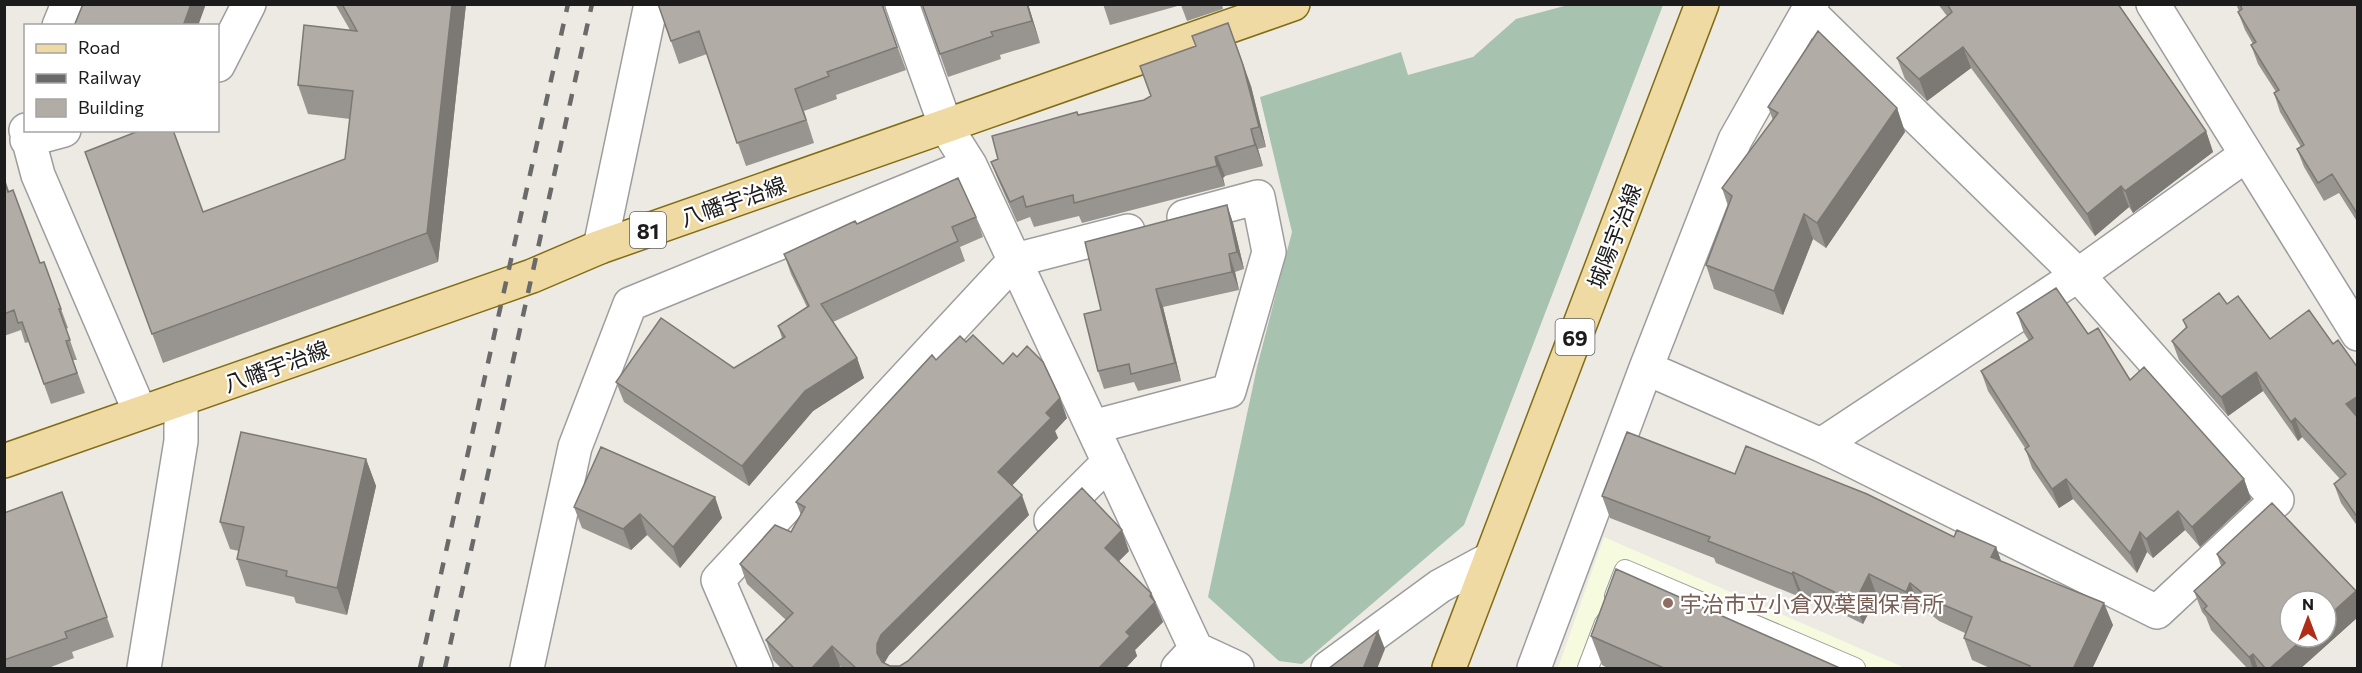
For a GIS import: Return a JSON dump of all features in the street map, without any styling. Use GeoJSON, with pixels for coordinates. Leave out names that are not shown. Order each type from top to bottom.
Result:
{"type":"FeatureCollection","features":[{"type":"Feature","properties":{"kind":"main road","name":"八幡宇治線"},"geometry":{"type":"LineString","coordinates":[[4,461],[532,276],[600,247],[1293,4]]}},
{"type":"Feature","properties":{"kind":"main road","name":"城陽宇治線"},"geometry":{"type":"LineString","coordinates":[[1449,669],[1702,4]]}},
{"type":"Feature","properties":{"kind":"street"},"geometry":{"type":"LineString","coordinates":[[60,24],[68,4]]}},
{"type":"Feature","properties":{"kind":"street"},"geometry":{"type":"LineString","coordinates":[[219,63],[249,4]]}},
{"type":"Feature","properties":{"kind":"street"},"geometry":{"type":"LineString","coordinates":[[600,247],[651,4]]}},
{"type":"Feature","properties":{"kind":"street"},"geometry":{"type":"LineString","coordinates":[[902,4],[946,127],[970,165],[1109,462],[1187,659],[1237,669]]}},
{"type":"Feature","properties":{"kind":"street"},"geometry":{"type":"LineString","coordinates":[[2153,4],[2358,334]]}},
{"type":"Feature","properties":{"kind":"street"},"geometry":{"type":"LineString","coordinates":[[1534,669],[1646,368],[1735,140],[1810,8],[2078,275],[2277,500],[2157,612],[1821,445],[1646,368]]}},
{"type":"Feature","properties":{"kind":"street"},"geometry":{"type":"LineString","coordinates":[[26,133],[38,175],[140,412]]}},
{"type":"Feature","properties":{"kind":"street"},"geometry":{"type":"LineString","coordinates":[[1821,445],[2078,275],[2246,155]]}},
{"type":"Feature","properties":{"kind":"street"},"geometry":{"type":"LineString","coordinates":[[527,669],[575,447],[630,304],[970,165]]}},
{"type":"Feature","properties":{"kind":"street"},"geometry":{"type":"LineString","coordinates":[[756,669],[718,580],[1015,260],[1258,197],[1269,252],[1229,391],[1093,427]]}},
{"type":"Feature","properties":{"kind":"street"},"geometry":{"type":"LineString","coordinates":[[144,669],[181,441],[181,399]]}},
{"type":"Feature","properties":{"kind":"street"},"geometry":{"type":"LineString","coordinates":[[1026,544],[1109,462]]}},
{"type":"Feature","properties":{"kind":"street"},"geometry":{"type":"LineString","coordinates":[[1328,669],[1440,585],[1490,559]]}},
{"type":"Feature","properties":{"kind":"lane"},"geometry":{"type":"LineString","coordinates":[[1588,669],[1625,570],[1855,669]]}},
{"type":"Feature","properties":{"kind":"shaded area"},"geometry":{"type":"Polygon","coordinates":[[[1568,5],[1663,5],[1464,525],[1302,664],[1279,661],[1208,597],[1257,367],[1292,232],[1260,97],[1401,52],[1408,75],[1473,57],[1516,19],[1568,5]]]}},
{"type":"Feature","properties":{"kind":"shaded area","name":"宇治市立小倉双葉園保育所"},"geometry":{"type":"Polygon","coordinates":[[[1604,537],[1905,668],[1558,668],[1604,537]]]}},
{"type":"Feature","properties":{"kind":"building"},"geometry":{"type":"Polygon","coordinates":[[[83,4],[191,4],[184,24],[75,24],[83,4]]]}},
{"type":"Feature","properties":{"kind":"building"},"geometry":{"type":"Polygon","coordinates":[[[342,4],[452,4],[427,233],[152,334],[85,152],[136,132],[174,132],[203,212],[345,159],[353,91],[298,85],[304,25],[357,31],[342,4]]]}},
{"type":"Feature","properties":{"kind":"building"},"geometry":{"type":"Polygon","coordinates":[[[658,4],[882,4],[897,47],[827,72],[829,76],[795,89],[806,120],[737,143],[699,31],[671,41],[658,4]]]}},
{"type":"Feature","properties":{"kind":"building"},"geometry":{"type":"Polygon","coordinates":[[[922,4],[1027,4],[1032,21],[991,32],[993,36],[940,54],[922,4]]]}},
{"type":"Feature","properties":{"kind":"building"},"geometry":{"type":"Polygon","coordinates":[[[1947,4],[2118,4],[2206,131],[2125,191],[2121,186],[2087,214],[1963,47],[1919,79],[1897,58],[1952,12],[1947,4]]]}},
{"type":"Feature","properties":{"kind":"building"},"geometry":{"type":"Polygon","coordinates":[[[2240,4],[2358,4],[2358,215],[2332,174],[2318,183],[2297,149],[2304,145],[2274,93],[2279,90],[2251,45],[2256,42],[2238,12],[2242,9],[2240,4]]]}},
{"type":"Feature","properties":{"kind":"building"},"geometry":{"type":"Polygon","coordinates":[[[1228,23],[1243,65],[1259,127],[1251,129],[1255,145],[1215,157],[1217,166],[1074,203],[1073,195],[1026,207],[1023,196],[1010,202],[991,162],[998,159],[992,136],[1077,112],[1078,115],[1144,100],[1151,96],[1140,66],[1196,46],[1192,36],[1228,23]]]}},
{"type":"Feature","properties":{"kind":"building"},"geometry":{"type":"Polygon","coordinates":[[[1818,31],[1897,108],[1817,223],[1804,214],[1774,291],[1706,265],[1732,196],[1722,188],[1778,113],[1768,107],[1818,31]]]}},
{"type":"Feature","properties":{"kind":"building"},"geometry":{"type":"Polygon","coordinates":[[[958,178],[976,217],[952,227],[958,241],[821,304],[857,358],[805,391],[742,466],[616,382],[661,318],[734,368],[785,337],[778,326],[809,306],[784,254],[855,221],[857,224],[958,178]]]}},
{"type":"Feature","properties":{"kind":"building"},"geometry":{"type":"Polygon","coordinates":[[[4,180],[8,192],[13,190],[40,263],[44,262],[61,309],[59,309],[70,340],[66,341],[77,373],[44,384],[22,322],[18,323],[14,310],[4,314],[4,180]]]}},
{"type":"Feature","properties":{"kind":"building"},"geometry":{"type":"Polygon","coordinates":[[[1227,205],[1237,252],[1229,254],[1232,272],[1156,289],[1175,363],[1131,374],[1129,364],[1098,371],[1084,314],[1101,310],[1085,242],[1227,205]]]}},
{"type":"Feature","properties":{"kind":"building"},"geometry":{"type":"Polygon","coordinates":[[[2056,288],[2088,334],[2098,328],[2130,380],[2144,367],[2244,479],[2192,527],[2178,511],[2146,539],[2140,532],[2130,553],[2066,479],[2052,489],[2025,449],[2029,446],[1981,371],[2033,338],[2017,313],[2056,288]]]}},
{"type":"Feature","properties":{"kind":"building"},"geometry":{"type":"Polygon","coordinates":[[[2219,293],[2227,304],[2238,296],[2270,339],[2309,310],[2333,344],[2338,340],[2358,368],[2358,396],[2346,404],[2358,418],[2358,518],[2334,484],[2346,474],[2295,418],[2291,422],[2256,372],[2221,397],[2172,341],[2187,327],[2183,320],[2219,293]]]}},
{"type":"Feature","properties":{"kind":"building"},"geometry":{"type":"Polygon","coordinates":[[[973,335],[1003,364],[1013,353],[1017,357],[1027,346],[1043,362],[1060,398],[1046,413],[1051,418],[998,472],[1022,495],[881,635],[877,644],[877,653],[882,662],[890,666],[900,666],[908,661],[1082,488],[1122,530],[1105,548],[1151,593],[1150,596],[1155,602],[1126,632],[1130,636],[1098,669],[857,669],[832,646],[811,669],[795,669],[766,640],[793,613],[740,564],[775,525],[791,532],[805,507],[796,502],[932,355],[936,360],[960,336],[966,342],[973,335]]]}},
{"type":"Feature","properties":{"kind":"building"},"geometry":{"type":"Polygon","coordinates":[[[241,432],[366,459],[337,588],[286,576],[287,571],[237,559],[244,527],[220,522],[241,432]]]}},
{"type":"Feature","properties":{"kind":"building"},"geometry":{"type":"Polygon","coordinates":[[[1627,432],[1735,474],[1746,446],[1867,494],[1954,537],[1957,530],[1996,547],[1991,557],[2104,603],[2073,669],[2031,669],[2030,666],[1964,638],[1972,617],[1930,599],[1910,583],[1906,592],[1869,574],[1855,602],[1793,572],[1792,574],[1708,541],[1710,537],[1602,496],[1627,432]]]}},
{"type":"Feature","properties":{"kind":"building"},"geometry":{"type":"Polygon","coordinates":[[[601,447],[715,497],[673,547],[640,514],[623,529],[574,507],[601,447]]]}},
{"type":"Feature","properties":{"kind":"building"},"geometry":{"type":"Polygon","coordinates":[[[62,492],[107,617],[65,632],[67,638],[4,660],[4,513],[62,492]]]}},
{"type":"Feature","properties":{"kind":"building"},"geometry":{"type":"Polygon","coordinates":[[[2272,503],[2356,591],[2338,607],[2338,589],[2278,589],[2278,649],[2292,649],[2269,669],[2266,669],[2253,654],[2249,657],[2204,609],[2207,606],[2194,591],[2225,563],[2217,554],[2272,503]]]}},
{"type":"Feature","properties":{"kind":"building"},"geometry":{"type":"Polygon","coordinates":[[[1616,569],[1842,669],[1666,669],[1591,636],[1616,569]]]}},
{"type":"Feature","properties":{"kind":"building"},"geometry":{"type":"Polygon","coordinates":[[[1378,631],[1363,669],[1328,669],[1378,631]]]}},
{"type":"Feature","properties":{"kind":"railway"},"geometry":{"type":"LineString","coordinates":[[420,668],[568,4]]}},
{"type":"Feature","properties":{"kind":"railway"},"geometry":{"type":"LineString","coordinates":[[445,668],[592,4]]}},
{"type":"Feature","properties":{"kind":"place","name":"宇治市立小倉双葉園保育所"},"geometry":{"type":"Point","coordinates":[1668,603]}}]}
